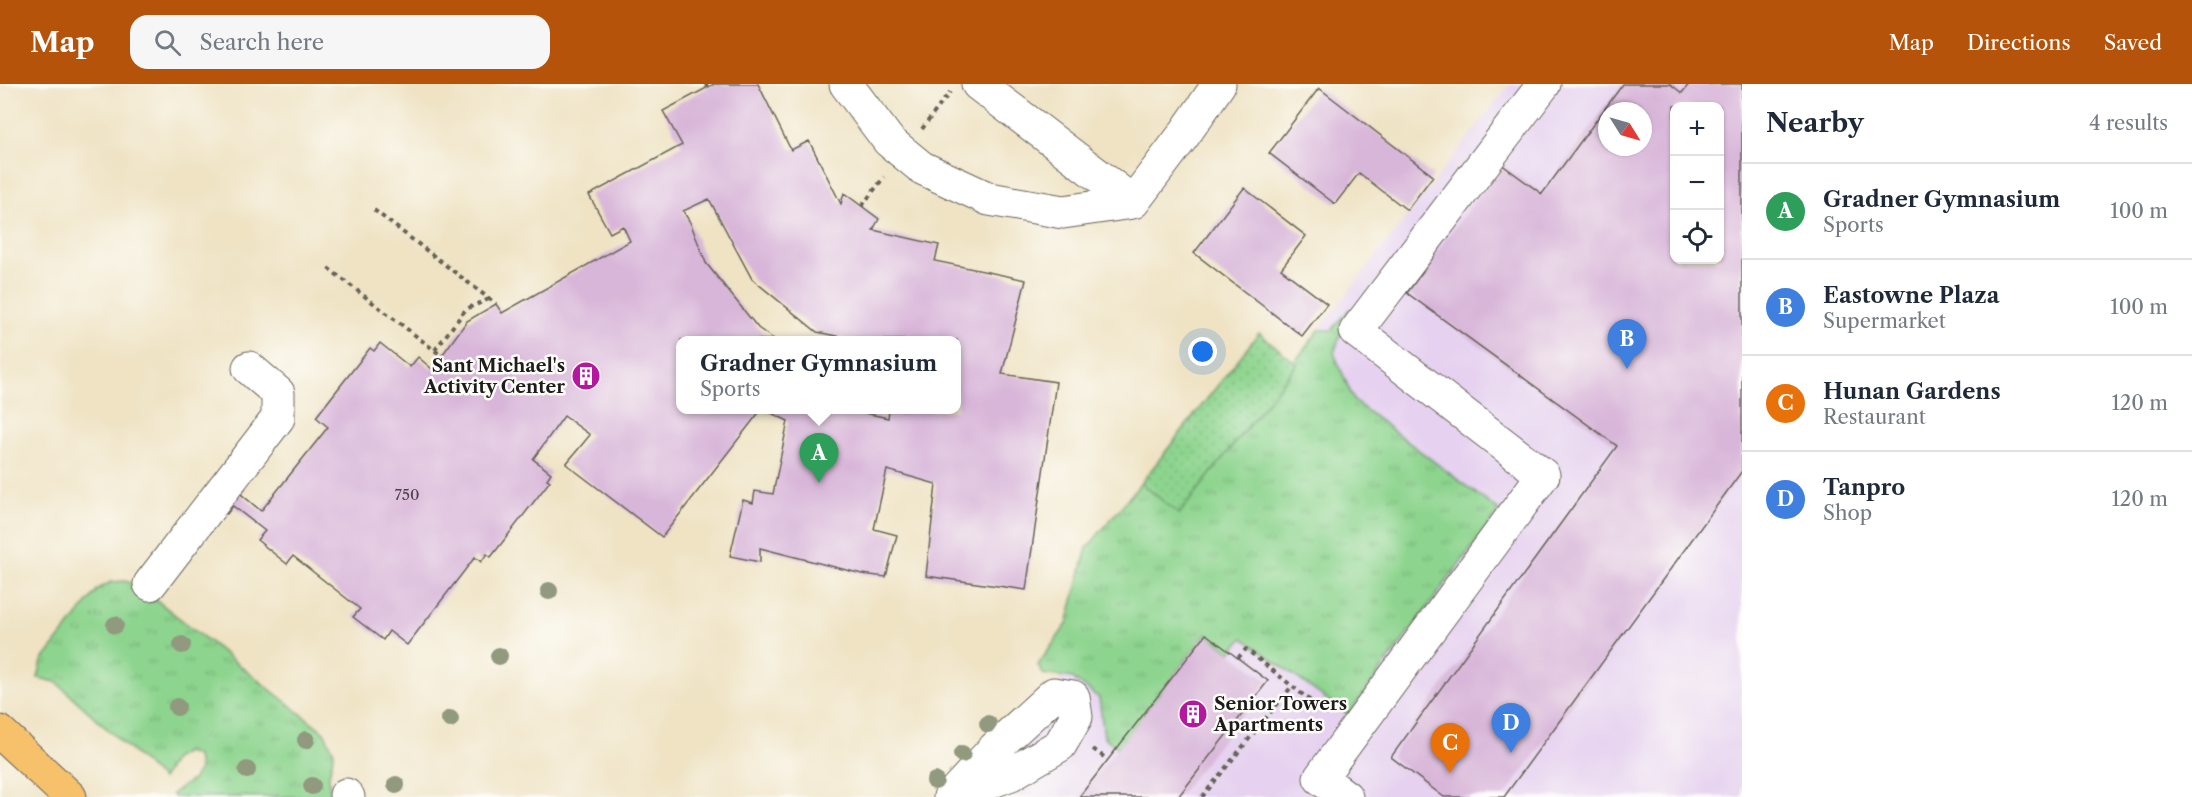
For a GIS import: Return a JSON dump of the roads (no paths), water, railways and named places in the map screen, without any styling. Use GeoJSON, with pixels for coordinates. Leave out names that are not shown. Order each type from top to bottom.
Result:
{"type":"FeatureCollection","features":[{"type":"Feature","properties":{"kind":"main road"},"geometry":{"type":"LineString","coordinates":[[0,732],[70,797]]}},
{"type":"Feature","properties":{"kind":"street"},"geometry":{"type":"LineString","coordinates":[[846,84],[889,141],[922,168],[989,199],[1063,212],[1132,202],[1183,136],[1219,84]]}},
{"type":"Feature","properties":{"kind":"street"},"geometry":{"type":"LineString","coordinates":[[978,84],[1132,202]]}},
{"type":"Feature","properties":{"kind":"street"},"geometry":{"type":"LineString","coordinates":[[1346,797],[1320,778],[1543,475],[1356,331],[1544,84]]}},
{"type":"Feature","properties":{"kind":"street"},"geometry":{"type":"LineString","coordinates":[[150,584],[278,418],[278,393],[249,368]]}},
{"type":"Feature","properties":{"kind":"place","name":"Eastowne Plaza"},"geometry":{"type":"Point","coordinates":[1627,369]}},
{"type":"Feature","properties":{"kind":"place","name":"Sant Michael's Activity Center"},"geometry":{"type":"Point","coordinates":[586,376]}},
{"type":"Feature","properties":{"kind":"place","name":"Gradner Gymnasium"},"geometry":{"type":"Point","coordinates":[819,483]}},
{"type":"Feature","properties":{"kind":"place","name":"Senior Towers Apartments"},"geometry":{"type":"Point","coordinates":[1193,714]}},
{"type":"Feature","properties":{"kind":"place","name":"Tanpro"},"geometry":{"type":"Point","coordinates":[1511,753]}},
{"type":"Feature","properties":{"kind":"place","name":"Hunan Gardens"},"geometry":{"type":"Point","coordinates":[1450,773]}}]}
